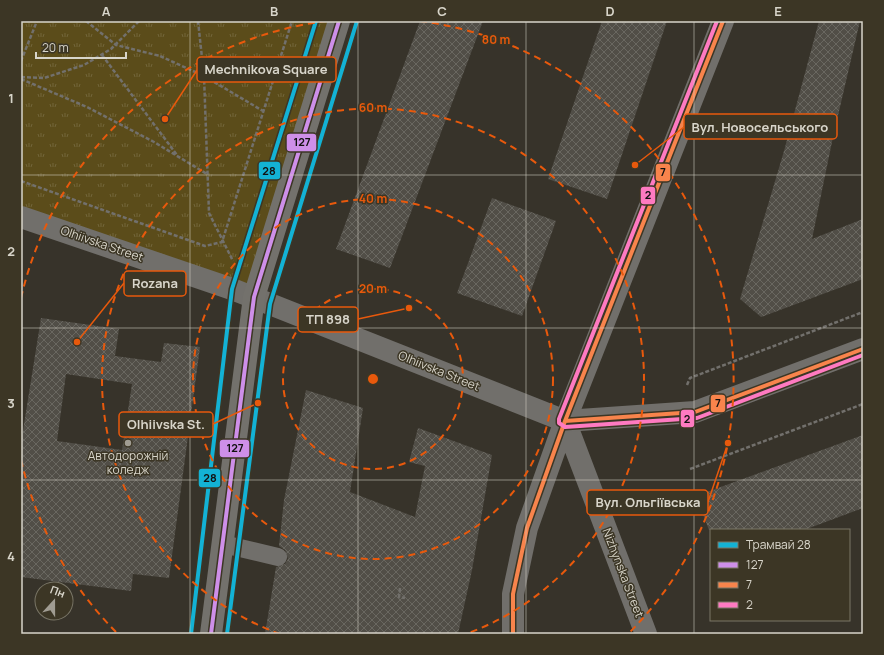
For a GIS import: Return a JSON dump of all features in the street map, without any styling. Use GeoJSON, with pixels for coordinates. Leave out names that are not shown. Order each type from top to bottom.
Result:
{"type":"FeatureCollection","features":[{"type":"Feature","properties":{"kind":"main road"},"geometry":{"type":"LineString","coordinates":[[212,634],[254,298],[339,21]]}},
{"type":"Feature","properties":{"kind":"street"},"geometry":{"type":"LineString","coordinates":[[513,634],[514,594],[527,528],[565,422],[723,21]]}},
{"type":"Feature","properties":{"kind":"street","name":"Olhiivska Street"},"geometry":{"type":"LineString","coordinates":[[21,217],[254,298],[565,422],[695,412],[863,349]]}},
{"type":"Feature","properties":{"kind":"street","name":"Nizhynska Street"},"geometry":{"type":"LineString","coordinates":[[565,422],[646,634]]}},
{"type":"Feature","properties":{"kind":"lane"},"geometry":{"type":"LineString","coordinates":[[223,544],[278,557]]}},
{"type":"Feature","properties":{"kind":"path"},"geometry":{"type":"LineString","coordinates":[[21,62],[36,21]]}},
{"type":"Feature","properties":{"kind":"path"},"geometry":{"type":"LineString","coordinates":[[86,21],[116,44],[160,56],[204,76],[263,111]]}},
{"type":"Feature","properties":{"kind":"path"},"geometry":{"type":"LineString","coordinates":[[21,78],[44,78],[84,64],[102,55],[116,44],[139,21]]}},
{"type":"Feature","properties":{"kind":"path"},"geometry":{"type":"LineString","coordinates":[[198,21],[204,76],[209,213],[222,242],[254,298]]}},
{"type":"Feature","properties":{"kind":"path"},"geometry":{"type":"LineString","coordinates":[[222,242],[292,21]]}},
{"type":"Feature","properties":{"kind":"path"},"geometry":{"type":"LineString","coordinates":[[102,55],[178,156]]}},
{"type":"Feature","properties":{"kind":"path"},"geometry":{"type":"LineString","coordinates":[[21,78],[87,107],[178,156],[207,174]]}},
{"type":"Feature","properties":{"kind":"path"},"geometry":{"type":"LineString","coordinates":[[21,181],[205,246],[222,242]]}},
{"type":"Feature","properties":{"kind":"path"},"geometry":{"type":"LineString","coordinates":[[687,388],[686,384],[690,378],[863,312]]}},
{"type":"Feature","properties":{"kind":"path"},"geometry":{"type":"LineString","coordinates":[[690,469],[863,404]]}},
{"type":"Feature","properties":{"kind":"path"},"geometry":{"type":"LineString","coordinates":[[400,588],[399,597],[405,598]]}},
{"type":"Feature","properties":{"kind":"green space"},"geometry":{"type":"Polygon","coordinates":[[[21,21],[339,21],[254,297],[21,217],[21,21]]]}},
{"type":"Feature","properties":{"kind":"building"},"geometry":{"type":"Polygon","coordinates":[[[420,21],[483,21],[390,268],[336,249],[420,21]]]}},
{"type":"Feature","properties":{"kind":"building"},"geometry":{"type":"Polygon","coordinates":[[[602,21],[667,21],[607,199],[548,179],[602,21]]]}},
{"type":"Feature","properties":{"kind":"building"},"geometry":{"type":"Polygon","coordinates":[[[819,21],[860,21],[833,137],[812,239],[863,219],[863,279],[761,317],[740,299],[784,151],[819,21]]]}},
{"type":"Feature","properties":{"kind":"building"},"geometry":{"type":"Polygon","coordinates":[[[492,198],[556,221],[522,316],[457,293],[492,198]]]}},
{"type":"Feature","properties":{"kind":"building"},"geometry":{"type":"Polygon","coordinates":[[[41,318],[119,329],[115,356],[161,362],[164,343],[200,347],[169,578],[133,574],[131,591],[74,584],[74,581],[52,581],[21,577],[21,443],[41,318]],[[66,374],[57,441],[122,450],[132,384],[66,374]]]}},
{"type":"Feature","properties":{"kind":"building"},"geometry":{"type":"Polygon","coordinates":[[[306,390],[363,408],[350,492],[415,517],[425,466],[409,462],[418,428],[492,455],[472,570],[458,634],[265,634],[276,567],[285,564],[288,559],[285,550],[279,546],[284,500],[306,390]]]}},
{"type":"Feature","properties":{"kind":"building"},"geometry":{"type":"Polygon","coordinates":[[[863,435],[863,508],[807,529],[709,530],[696,496],[863,435]]]}},
{"type":"Feature","properties":{"kind":"tram line","name":"28"},"geometry":{"type":"LineString","coordinates":[[191,634],[232,289],[316,21]]}},
{"type":"Feature","properties":{"kind":"tram line","name":"28"},"geometry":{"type":"LineString","coordinates":[[227,634],[270,304],[357,21]]}},
{"type":"Feature","properties":{"kind":"transit line","name":"127"},"geometry":{"type":"LineString","coordinates":[[211,634],[254,297],[339,21]]}},
{"type":"Feature","properties":{"kind":"transit line","name":"2"},"geometry":{"type":"LineString","coordinates":[[717,21],[559,419],[559,423],[565,427],[697,418],[863,355]]}},
{"type":"Feature","properties":{"kind":"transit line","name":"7"},"geometry":{"type":"LineString","coordinates":[[513,634],[513,594],[527,528],[565,421],[723,21]]}},
{"type":"Feature","properties":{"kind":"transit line","name":"7"},"geometry":{"type":"LineString","coordinates":[[565,421],[695,412],[863,349]]}},
{"type":"Feature","properties":{"kind":"place","name":"Mechnikova Square"},"geometry":{"type":"Point","coordinates":[165,119]}},
{"type":"Feature","properties":{"kind":"place","name":"Вул. Новосельського"},"geometry":{"type":"Point","coordinates":[635,165]}},
{"type":"Feature","properties":{"kind":"place","name":"ТП 898"},"geometry":{"type":"Point","coordinates":[409,308]}},
{"type":"Feature","properties":{"kind":"place","name":"Rozana"},"geometry":{"type":"Point","coordinates":[77,342]}},
{"type":"Feature","properties":{"kind":"place","name":"Olhiivska St."},"geometry":{"type":"Point","coordinates":[258,403]}},
{"type":"Feature","properties":{"kind":"place","name":"Автодорожній коледж"},"geometry":{"type":"Point","coordinates":[128,443]}},
{"type":"Feature","properties":{"kind":"place","name":"Вул. Ольгіївська"},"geometry":{"type":"Point","coordinates":[728,443]}}]}
